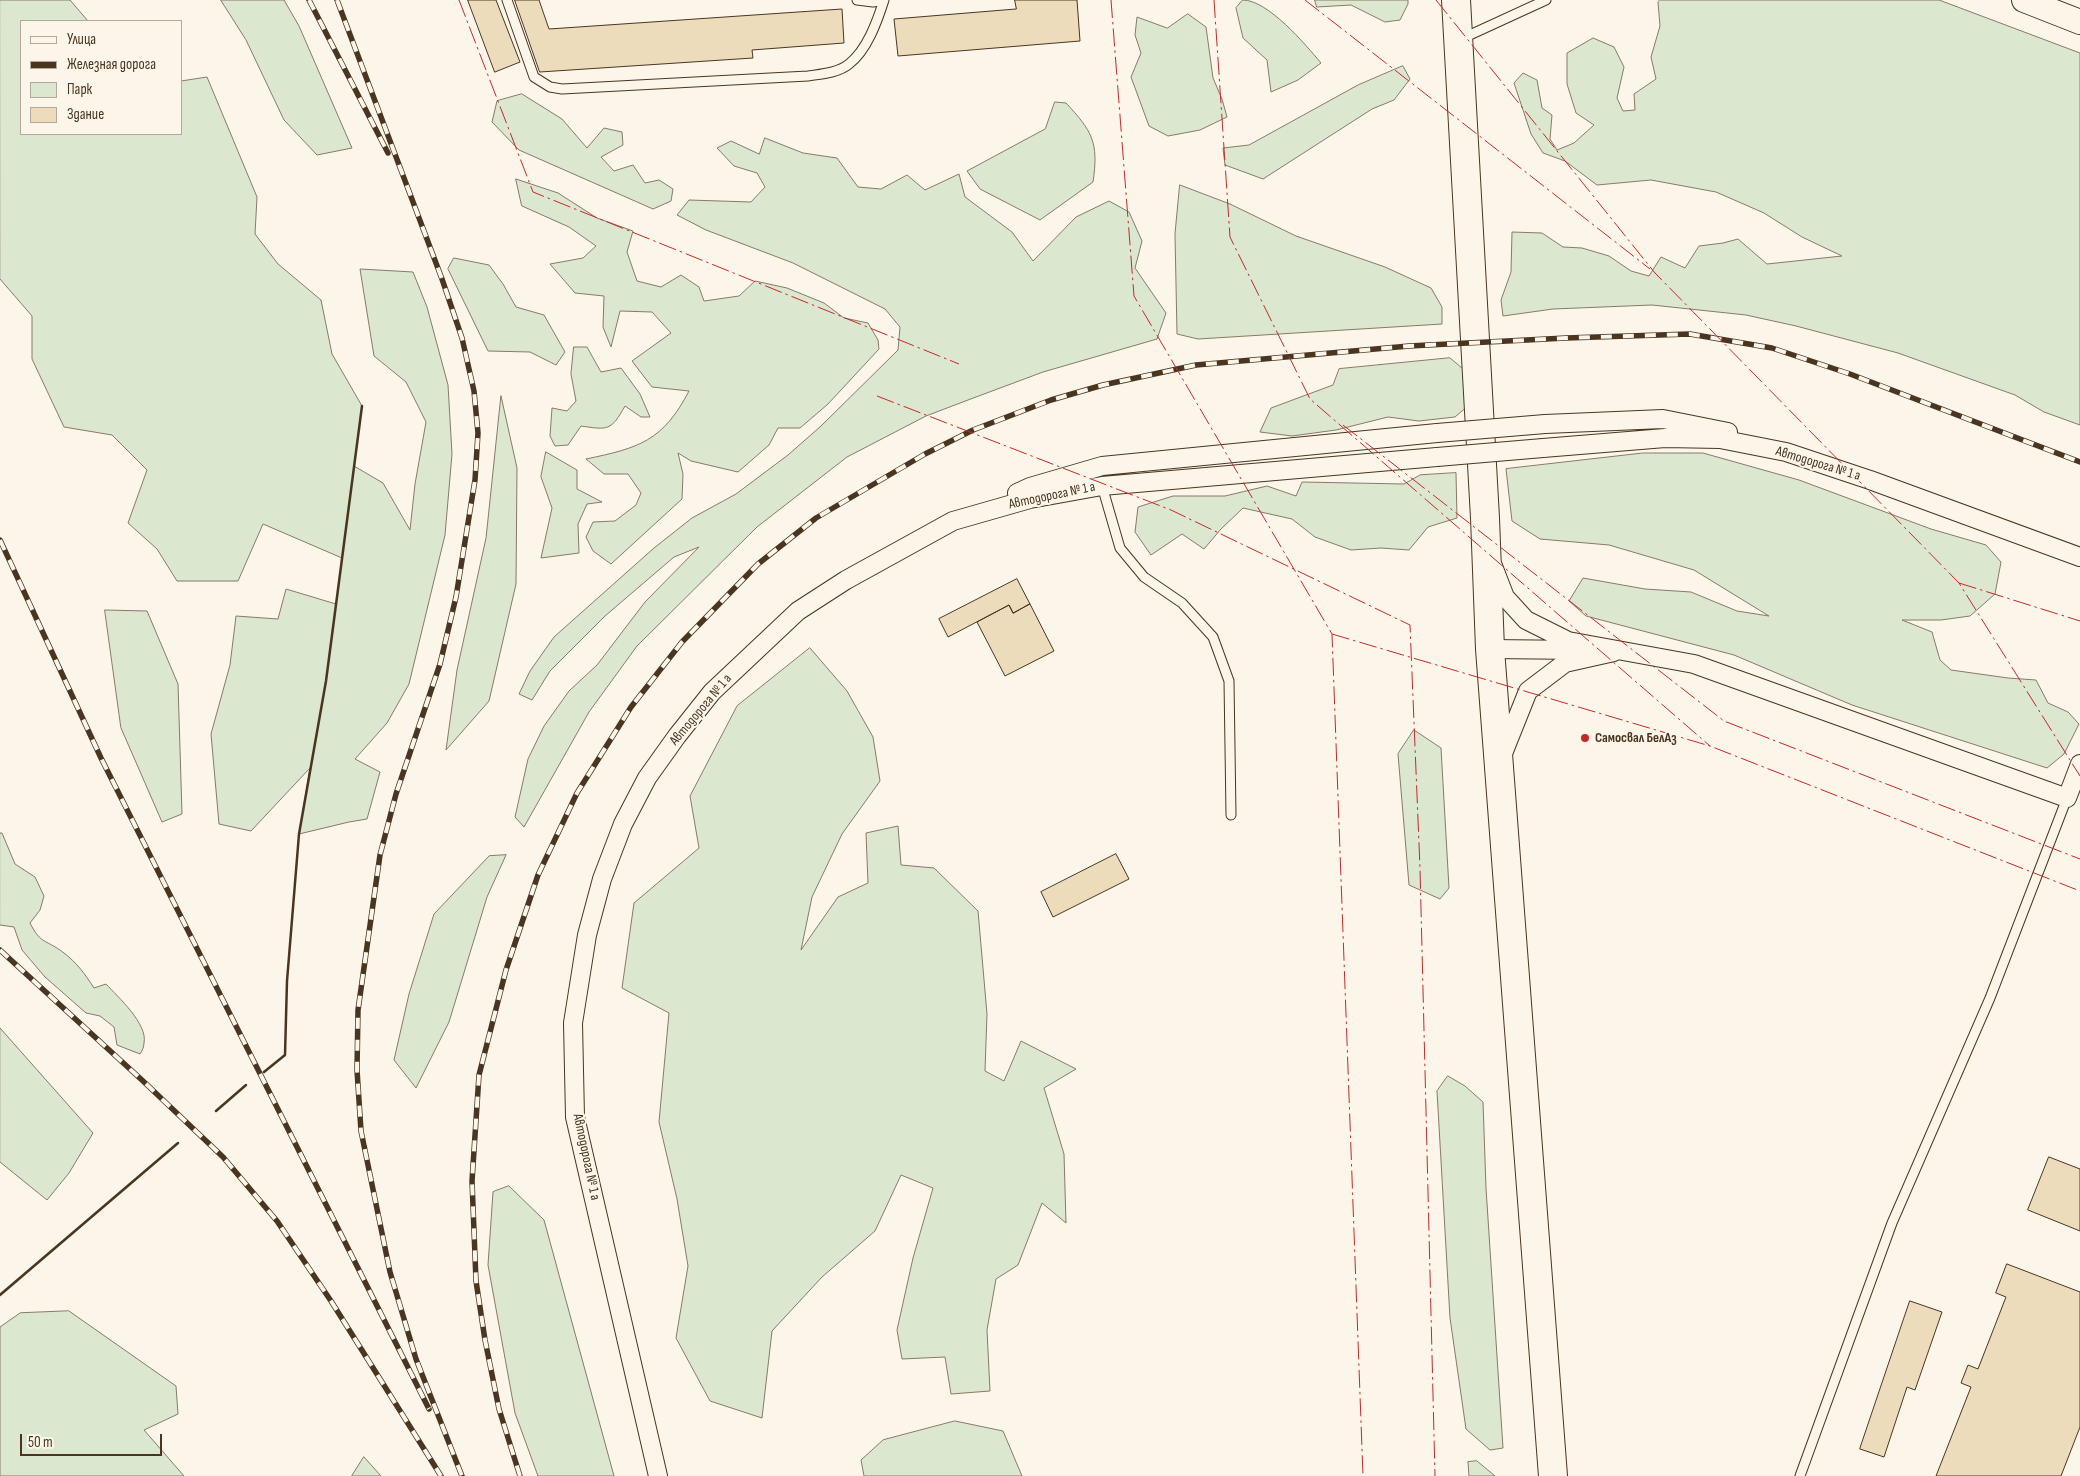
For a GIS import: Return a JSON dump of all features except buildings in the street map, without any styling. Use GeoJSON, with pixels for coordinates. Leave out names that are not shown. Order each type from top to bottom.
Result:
{"type":"FeatureCollection","features":[{"type":"Feature","properties":{"kind":"highway"},"geometry":{"type":"LineString","coordinates":[[1456,0],[1490,649],[1553,1476]]}},
{"type":"Feature","properties":{"kind":"street"},"geometry":{"type":"LineString","coordinates":[[2024,0],[2080,22]]}},
{"type":"Feature","properties":{"kind":"street"},"geometry":{"type":"LineString","coordinates":[[953,522],[1030,487],[1102,466],[1437,433],[1545,424],[1663,419],[1721,430],[1786,452]]}},
{"type":"Feature","properties":{"kind":"street","name":"Автодорога № 1 а"},"geometry":{"type":"LineString","coordinates":[[658,1476],[575,1117],[574,1023],[587,935],[602,879],[622,824],[647,778],[712,692],[798,611],[846,580],[953,522],[1030,499],[1102,486],[1665,438],[1711,439],[1786,452],[1870,480],[2080,557]]}},
{"type":"Feature","properties":{"kind":"street"},"geometry":{"type":"LineString","coordinates":[[1486,546],[1505,597],[1526,620],[1568,641],[1694,664],[2067,798],[2080,764]]}},
{"type":"Feature","properties":{"kind":"street"},"geometry":{"type":"LineString","coordinates":[[1490,649],[1624,650]]}},
{"type":"Feature","properties":{"kind":"street"},"geometry":{"type":"LineString","coordinates":[[1498,763],[1528,691],[1565,663],[1624,650]]}},
{"type":"Feature","properties":{"kind":"lane"},"geometry":{"type":"LineString","coordinates":[[507,0],[534,77],[550,87],[562,89],[743,81],[808,76],[831,72],[848,65],[862,50],[878,18],[883,0],[873,2],[859,0]]}},
{"type":"Feature","properties":{"kind":"lane"},"geometry":{"type":"LineString","coordinates":[[1459,40],[1546,0]]}},
{"type":"Feature","properties":{"kind":"lane"},"geometry":{"type":"LineString","coordinates":[[1102,486],[1120,548],[1144,577],[1182,603],[1212,637],[1229,681],[1231,815]]}},
{"type":"Feature","properties":{"kind":"lane"},"geometry":{"type":"LineString","coordinates":[[1800,1476],[1892,1223],[1990,998],[2067,798]]}},
{"type":"Feature","properties":{"kind":"green space"},"geometry":{"type":"Polygon","coordinates":[[[0,0],[70,0],[87,20],[20,20],[20,135],[182,135],[182,81],[207,77],[257,197],[255,234],[278,264],[321,300],[332,354],[362,406],[354,466],[383,483],[410,530],[415,484],[426,422],[406,382],[374,356],[360,269],[413,272],[427,307],[448,385],[452,454],[445,535],[409,684],[387,723],[355,759],[380,772],[367,819],[299,834],[310,768],[251,831],[219,824],[211,734],[230,665],[236,616],[278,619],[286,589],[336,604],[342,558],[263,524],[238,581],[177,581],[157,549],[128,523],[147,470],[112,435],[64,427],[32,359],[32,316],[0,279],[0,0]]]}},
{"type":"Feature","properties":{"kind":"green space"},"geometry":{"type":"Polygon","coordinates":[[[221,0],[284,0],[299,26],[352,148],[317,155],[284,120],[246,40],[221,0]]]}},
{"type":"Feature","properties":{"kind":"green space"},"geometry":{"type":"Polygon","coordinates":[[[1243,0],[1253,2],[1274,15],[1296,35],[1321,63],[1298,80],[1271,92],[1267,60],[1243,38],[1236,8],[1243,0]]]}},
{"type":"Feature","properties":{"kind":"green space"},"geometry":{"type":"Polygon","coordinates":[[[1315,0],[1408,0],[1408,4],[1400,20],[1385,22],[1351,5],[1317,7],[1315,0]]]}},
{"type":"Feature","properties":{"kind":"green space"},"geometry":{"type":"Polygon","coordinates":[[[1660,0],[1939,0],[2080,53],[2080,425],[2044,412],[2015,395],[1898,353],[1746,315],[1652,305],[1553,309],[1503,316],[1501,300],[1511,272],[1512,232],[1542,233],[1563,247],[1582,248],[1609,256],[1631,271],[1649,276],[1661,257],[1685,268],[1699,246],[1738,239],[1767,264],[1842,256],[1802,237],[1764,213],[1716,192],[1651,180],[1597,185],[1565,161],[1543,153],[1531,134],[1514,83],[1523,73],[1537,80],[1542,108],[1552,115],[1550,139],[1557,150],[1574,143],[1594,125],[1576,113],[1567,84],[1567,53],[1593,38],[1614,47],[1624,67],[1617,98],[1623,111],[1635,110],[1634,94],[1656,79],[1651,57],[1660,26],[1658,2],[1660,0]]]}},
{"type":"Feature","properties":{"kind":"green space"},"geometry":{"type":"Polygon","coordinates":[[[1188,14],[1206,27],[1213,78],[1227,117],[1200,130],[1168,136],[1149,126],[1131,77],[1141,53],[1135,35],[1137,17],[1167,28],[1188,14]]]}},
{"type":"Feature","properties":{"kind":"green space"},"geometry":{"type":"Polygon","coordinates":[[[1403,66],[1410,79],[1394,100],[1372,109],[1263,179],[1225,165],[1223,148],[1249,145],[1358,85],[1403,66]]]}},
{"type":"Feature","properties":{"kind":"green space"},"geometry":{"type":"Polygon","coordinates":[[[522,94],[562,119],[587,148],[604,128],[622,132],[623,145],[601,157],[614,171],[633,165],[645,183],[659,180],[673,189],[671,201],[653,209],[519,150],[492,122],[497,101],[522,94]]]}},
{"type":"Feature","properties":{"kind":"green space"},"geometry":{"type":"Polygon","coordinates":[[[1055,102],[1066,103],[1088,130],[1094,147],[1095,168],[1093,182],[1040,220],[980,189],[967,171],[1045,129],[1055,102]]]}},
{"type":"Feature","properties":{"kind":"green space"},"geometry":{"type":"Polygon","coordinates":[[[765,138],[803,153],[837,158],[858,187],[881,189],[907,175],[925,190],[959,174],[965,197],[1012,232],[1033,261],[1076,217],[1109,201],[1129,212],[1142,241],[1135,268],[1166,313],[1157,339],[1043,372],[968,400],[926,416],[847,457],[757,527],[637,646],[589,712],[524,827],[515,817],[528,759],[544,726],[569,691],[597,665],[645,602],[699,547],[674,557],[605,616],[550,671],[532,700],[519,694],[530,671],[554,637],[654,548],[692,518],[736,494],[788,455],[821,426],[898,350],[900,327],[885,309],[793,263],[706,230],[677,215],[689,200],[751,202],[765,187],[757,173],[734,166],[717,148],[731,141],[759,154],[765,138]]]}},
{"type":"Feature","properties":{"kind":"green space"},"geometry":{"type":"Polygon","coordinates":[[[516,179],[558,193],[597,218],[633,231],[627,252],[637,281],[661,287],[681,275],[699,287],[704,301],[739,296],[755,281],[787,288],[824,303],[844,318],[868,323],[878,340],[879,349],[828,404],[800,428],[778,428],[769,445],[738,472],[691,461],[678,453],[683,474],[682,499],[611,564],[593,551],[586,537],[593,522],[615,521],[636,505],[641,493],[628,474],[604,474],[586,459],[621,451],[648,440],[669,421],[689,391],[652,387],[632,361],[671,333],[652,312],[620,311],[611,347],[603,327],[604,296],[575,293],[550,264],[583,258],[596,246],[569,227],[522,206],[516,179]]]}},
{"type":"Feature","properties":{"kind":"green space"},"geometry":{"type":"Polygon","coordinates":[[[1180,185],[1230,204],[1296,236],[1385,267],[1431,288],[1442,307],[1442,324],[1198,339],[1177,334],[1175,234],[1180,185]]]}},
{"type":"Feature","properties":{"kind":"green space"},"geometry":{"type":"Polygon","coordinates":[[[454,258],[489,265],[503,284],[516,307],[544,315],[565,352],[556,365],[530,352],[488,351],[448,269],[454,258]]]}},
{"type":"Feature","properties":{"kind":"green space"},"geometry":{"type":"Polygon","coordinates":[[[574,347],[587,347],[601,372],[621,368],[640,394],[650,417],[641,417],[625,406],[616,420],[608,427],[581,426],[568,445],[555,446],[550,436],[552,408],[567,411],[576,401],[571,374],[574,347]]]}},
{"type":"Feature","properties":{"kind":"green space"},"geometry":{"type":"Polygon","coordinates":[[[1450,358],[1468,373],[1469,405],[1455,417],[1419,421],[1388,417],[1336,430],[1292,436],[1260,432],[1271,408],[1333,385],[1339,369],[1450,358]]]}},
{"type":"Feature","properties":{"kind":"green space"},"geometry":{"type":"Polygon","coordinates":[[[501,396],[517,468],[516,584],[489,701],[446,750],[457,670],[486,538],[501,396]]]}},
{"type":"Feature","properties":{"kind":"green space"},"geometry":{"type":"Polygon","coordinates":[[[546,452],[577,470],[577,489],[602,502],[587,504],[578,524],[579,553],[541,558],[552,508],[541,477],[546,452]]]}},
{"type":"Feature","properties":{"kind":"green space"},"geometry":{"type":"Polygon","coordinates":[[[1643,453],[1703,453],[1799,480],[1931,529],[1986,545],[2001,562],[1995,594],[1970,616],[1941,620],[1902,620],[1932,632],[1940,660],[1951,670],[2036,680],[2048,703],[2068,712],[2079,724],[2064,754],[2047,768],[1852,705],[1734,655],[1586,616],[1569,601],[1583,578],[1645,589],[1691,592],[1737,611],[1769,616],[1694,570],[1609,545],[1540,539],[1512,521],[1506,469],[1643,453]]]}},
{"type":"Feature","properties":{"kind":"green space"},"geometry":{"type":"Polygon","coordinates":[[[1456,473],[1457,518],[1428,527],[1409,550],[1381,548],[1351,550],[1315,537],[1292,519],[1243,508],[1204,549],[1182,534],[1151,555],[1135,532],[1138,507],[1173,496],[1225,496],[1267,486],[1296,496],[1302,482],[1404,484],[1420,475],[1456,473]]]}},
{"type":"Feature","properties":{"kind":"green space"},"geometry":{"type":"Polygon","coordinates":[[[105,610],[147,611],[178,684],[182,814],[162,822],[121,728],[105,610]]]}},
{"type":"Feature","properties":{"kind":"green space"},"geometry":{"type":"Polygon","coordinates":[[[810,648],[847,691],[873,737],[880,781],[842,834],[812,897],[801,950],[838,897],[868,883],[866,833],[898,826],[901,865],[934,868],[978,911],[987,1014],[985,1071],[1004,1081],[1021,1041],[1076,1069],[1044,1088],[1064,1154],[1066,1223],[1042,1203],[1018,1265],[996,1279],[987,1330],[990,1391],[951,1394],[945,1357],[902,1359],[897,1330],[913,1258],[933,1188],[901,1175],[875,1231],[822,1277],[772,1331],[762,1418],[710,1401],[676,1338],[688,1266],[677,1199],[659,1122],[669,1013],[622,988],[634,903],[699,848],[690,796],[737,706],[810,648]]]}},
{"type":"Feature","properties":{"kind":"green space"},"geometry":{"type":"Polygon","coordinates":[[[1414,730],[1441,748],[1449,888],[1440,899],[1409,885],[1398,754],[1414,730]]]}},
{"type":"Feature","properties":{"kind":"green space"},"geometry":{"type":"Polygon","coordinates":[[[0,833],[2,833],[15,864],[35,877],[44,896],[40,910],[30,923],[37,935],[73,961],[94,988],[106,984],[131,1011],[137,1019],[144,1036],[144,1046],[140,1054],[117,1045],[114,1027],[100,1016],[86,1013],[45,977],[22,950],[14,927],[0,925],[0,833]]]}},
{"type":"Feature","properties":{"kind":"green space"},"geometry":{"type":"Polygon","coordinates":[[[506,855],[487,897],[449,1022],[416,1088],[394,1060],[409,994],[434,914],[489,856],[506,855]]]}},
{"type":"Feature","properties":{"kind":"green space"},"geometry":{"type":"Polygon","coordinates":[[[0,1028],[93,1133],[69,1173],[47,1200],[0,1162],[0,1028]]]}},
{"type":"Feature","properties":{"kind":"green space"},"geometry":{"type":"Polygon","coordinates":[[[1448,1076],[1465,1086],[1483,1102],[1486,1188],[1503,1448],[1490,1450],[1466,1429],[1450,1318],[1437,1091],[1448,1076]]]}},
{"type":"Feature","properties":{"kind":"green space"},"geometry":{"type":"Polygon","coordinates":[[[509,1186],[544,1220],[614,1476],[538,1476],[515,1413],[488,1265],[493,1192],[509,1186]]]}},
{"type":"Feature","properties":{"kind":"green space"},"geometry":{"type":"Polygon","coordinates":[[[69,1311],[176,1386],[178,1414],[144,1430],[184,1476],[0,1476],[0,1327],[20,1313],[69,1311]]]}},
{"type":"Feature","properties":{"kind":"green space"},"geometry":{"type":"Polygon","coordinates":[[[955,1421],[1003,1431],[1022,1476],[864,1476],[861,1460],[883,1440],[955,1421]]]}},
{"type":"Feature","properties":{"kind":"green space"},"geometry":{"type":"Polygon","coordinates":[[[364,1457],[381,1476],[352,1476],[364,1457]]]}},
{"type":"Feature","properties":{"kind":"green space"},"geometry":{"type":"Polygon","coordinates":[[[1477,1461],[1495,1476],[1469,1476],[1468,1462],[1477,1461]]]}},
{"type":"Feature","properties":{"kind":"railway"},"geometry":{"type":"LineString","coordinates":[[309,0],[388,153]]}},
{"type":"Feature","properties":{"kind":"railway"},"geometry":{"type":"LineString","coordinates":[[337,0],[442,279],[462,338],[474,391],[478,433],[475,480],[456,597],[440,664],[396,794],[380,855],[358,1010],[357,1070],[361,1131],[390,1272],[416,1359],[462,1476]]}},
{"type":"Feature","properties":{"kind":"railway"},"geometry":{"type":"LineString","coordinates":[[520,1476],[499,1409],[485,1340],[476,1281],[472,1181],[479,1075],[506,970],[538,875],[577,793],[631,707],[682,642],[758,564],[816,518],[925,454],[973,430],[1051,400],[1103,385],[1196,365],[1409,346],[1566,338],[1690,334],[1772,348],[1850,374],[2080,462]]}},
{"type":"Feature","properties":{"kind":"railway"},"geometry":{"type":"LineString","coordinates":[[0,540],[101,758],[429,1409]]}},
{"type":"Feature","properties":{"kind":"railway"},"geometry":{"type":"LineString","coordinates":[[0,950],[223,1157],[277,1221],[331,1301],[441,1476]]}},
{"type":"Feature","properties":{"kind":"wall"},"geometry":{"type":"LineString","coordinates":[[264,1072],[285,1055],[287,981],[299,834],[326,681],[362,406]]}},
{"type":"Feature","properties":{"kind":"wall"},"geometry":{"type":"LineString","coordinates":[[216,1111],[246,1085]]}},
{"type":"Feature","properties":{"kind":"wall"},"geometry":{"type":"LineString","coordinates":[[0,1295],[178,1143]]}},
{"type":"Feature","properties":{"kind":"power"},"geometry":{"type":"LineString","coordinates":[[459,0],[533,192],[959,364]]}},
{"type":"Feature","properties":{"kind":"power"},"geometry":{"type":"LineString","coordinates":[[1111,0],[1134,296],[1332,634],[1363,1476]]}},
{"type":"Feature","properties":{"kind":"power"},"geometry":{"type":"LineString","coordinates":[[1214,0],[1230,237],[1310,399],[1710,746]]}},
{"type":"Feature","properties":{"kind":"power"},"geometry":{"type":"LineString","coordinates":[[1305,0],[1650,269]]}},
{"type":"Feature","properties":{"kind":"power"},"geometry":{"type":"LineString","coordinates":[[1436,0],[1655,273],[1959,583],[2080,776]]}},
{"type":"Feature","properties":{"kind":"power"},"geometry":{"type":"LineString","coordinates":[[877,396],[1171,510],[1410,625],[1420,868],[1435,1476]]}},
{"type":"Feature","properties":{"kind":"power"},"geometry":{"type":"LineString","coordinates":[[1343,425],[1724,721],[2080,859]]}},
{"type":"Feature","properties":{"kind":"power"},"geometry":{"type":"LineString","coordinates":[[1959,583],[2080,621]]}},
{"type":"Feature","properties":{"kind":"power"},"geometry":{"type":"LineString","coordinates":[[1332,634],[1710,746],[2080,891]]}},
{"type":"Feature","properties":{"kind":"place","name":"Самосвал БелАз"},"geometry":{"type":"Point","coordinates":[1585,738]}}]}
